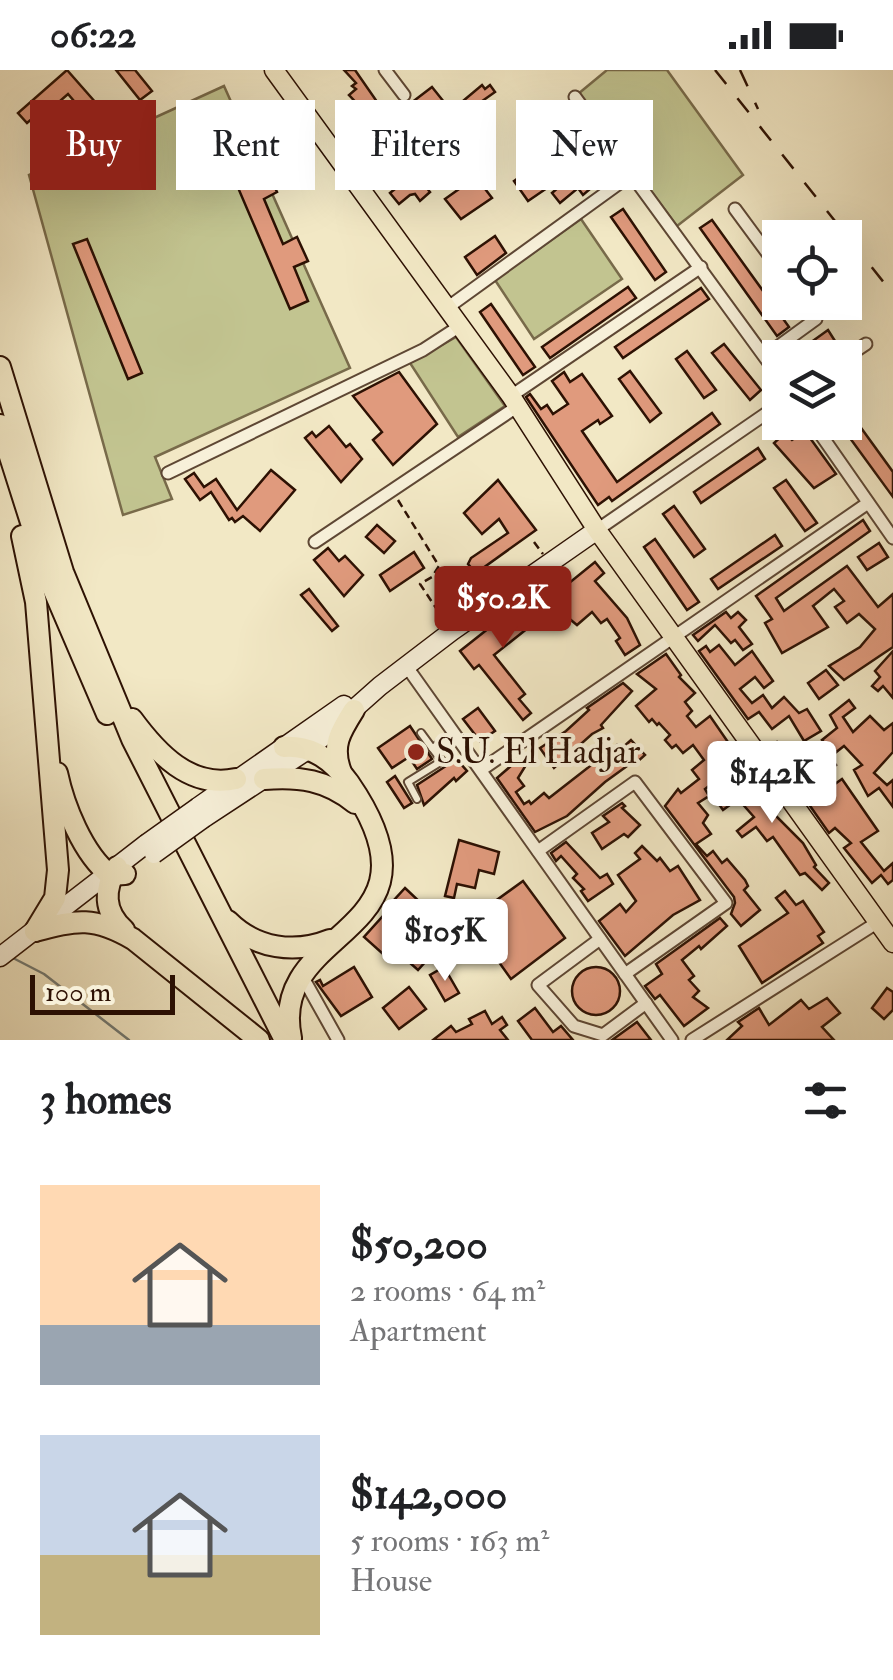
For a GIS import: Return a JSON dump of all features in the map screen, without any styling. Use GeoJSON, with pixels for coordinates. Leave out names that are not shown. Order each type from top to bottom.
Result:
{"type":"FeatureCollection","features":[{"type":"Feature","properties":{"kind":"highway"},"geometry":{"type":"LineString","coordinates":[[0,367],[63,572],[114,697],[219,912],[288,1040]]}},
{"type":"Feature","properties":{"kind":"highway"},"geometry":{"type":"LineString","coordinates":[[0,425],[49,579],[103,706],[165,836],[274,1040]]}},
{"type":"Feature","properties":{"kind":"highway"},"geometry":{"type":"LineString","coordinates":[[0,445],[30,568],[47,722],[58,877],[52,906],[32,933]]}},
{"type":"Feature","properties":{"kind":"highway"},"geometry":{"type":"LineString","coordinates":[[114,697],[146,739],[182,770],[204,779],[236,780]]}},
{"type":"Feature","properties":{"kind":"highway"},"geometry":{"type":"LineString","coordinates":[[288,1040],[289,1004],[301,974],[367,911],[380,878],[379,842],[336,757],[336,743],[354,710]]}},
{"type":"Feature","properties":{"kind":"highway"},"geometry":{"type":"LineString","coordinates":[[47,722],[62,794],[90,849],[114,875],[112,916],[134,939],[259,1040]]}},
{"type":"Feature","properties":{"kind":"highway"},"geometry":{"type":"LineString","coordinates":[[284,746],[309,749],[342,773]]}},
{"type":"Feature","properties":{"kind":"highway"},"geometry":{"type":"LineString","coordinates":[[264,778],[316,781],[337,790],[364,810]]}},
{"type":"Feature","properties":{"kind":"highway"},"geometry":{"type":"LineString","coordinates":[[219,912],[254,940],[280,947],[299,950],[342,936]]}},
{"type":"Feature","properties":{"kind":"highway"},"geometry":{"type":"LineString","coordinates":[[32,933],[88,921],[134,939]]}},
{"type":"Feature","properties":{"kind":"main road"},"geometry":{"type":"LineString","coordinates":[[274,70],[514,401],[597,530],[887,932]]}},
{"type":"Feature","properties":{"kind":"main road"},"geometry":{"type":"LineString","coordinates":[[201,812],[309,749],[380,686],[452,631],[597,530]]}},
{"type":"Feature","properties":{"kind":"main road"},"geometry":{"type":"LineString","coordinates":[[0,957],[201,812],[236,780],[346,703],[380,686]]}},
{"type":"Feature","properties":{"kind":"street"},"geometry":{"type":"LineString","coordinates":[[385,70],[404,96]]}},
{"type":"Feature","properties":{"kind":"street"},"geometry":{"type":"LineString","coordinates":[[447,308],[610,190]]}},
{"type":"Feature","properties":{"kind":"street"},"geometry":{"type":"LineString","coordinates":[[644,190],[762,353]]}},
{"type":"Feature","properties":{"kind":"street"},"geometry":{"type":"LineString","coordinates":[[735,209],[762,246]]}},
{"type":"Feature","properties":{"kind":"street"},"geometry":{"type":"LineString","coordinates":[[315,542],[701,267]]}},
{"type":"Feature","properties":{"kind":"street"},"geometry":{"type":"LineString","coordinates":[[786,340],[815,320]]}},
{"type":"Feature","properties":{"kind":"street"},"geometry":{"type":"LineString","coordinates":[[168,473],[422,350],[460,326]]}},
{"type":"Feature","properties":{"kind":"street"},"geometry":{"type":"LineString","coordinates":[[862,347],[866,344]]}},
{"type":"Feature","properties":{"kind":"street"},"geometry":{"type":"LineString","coordinates":[[597,530],[762,416]]}},
{"type":"Feature","properties":{"kind":"street"},"geometry":{"type":"LineString","coordinates":[[824,440],[893,538]]}},
{"type":"Feature","properties":{"kind":"street"},"geometry":{"type":"LineString","coordinates":[[481,770],[868,503]]}},
{"type":"Feature","properties":{"kind":"street"},"geometry":{"type":"LineString","coordinates":[[406,667],[672,1040]]}},
{"type":"Feature","properties":{"kind":"street"},"geometry":{"type":"LineString","coordinates":[[538,851],[635,782],[726,903],[625,974]]}},
{"type":"Feature","properties":{"kind":"street"},"geometry":{"type":"LineString","coordinates":[[692,1040],[887,932]]}},
{"type":"Feature","properties":{"kind":"street"},"geometry":{"type":"LineString","coordinates":[[600,938],[538,985],[574,1026],[603,1035],[646,1002]]}},
{"type":"Feature","properties":{"kind":"street"},"geometry":{"type":"LineString","coordinates":[[301,974],[338,1040]]}},
{"type":"Feature","properties":{"kind":"lane"},"geometry":{"type":"LineString","coordinates":[[417,799],[408,782],[442,761],[421,732]]}},
{"type":"Feature","properties":{"kind":"lane"},"geometry":{"type":"LineString","coordinates":[[432,748],[456,735]]}},
{"type":"Feature","properties":{"kind":"path"},"geometry":{"type":"LineString","coordinates":[[391,491],[439,566],[432,577],[420,584],[452,631]]}},
{"type":"Feature","properties":{"kind":"green space"},"geometry":{"type":"Polygon","coordinates":[[[607,70],[667,70],[743,175],[677,226],[650,190],[653,100],[582,100],[578,94],[607,70]]]}},
{"type":"Feature","properties":{"kind":"green space"},"geometry":{"type":"Polygon","coordinates":[[[224,86],[230,100],[193,100],[224,86]]]}},
{"type":"Feature","properties":{"kind":"green space"},"geometry":{"type":"Polygon","coordinates":[[[176,108],[176,190],[270,190],[350,368],[155,457],[172,499],[123,515],[33,190],[156,190],[156,117],[176,108]]]}},
{"type":"Feature","properties":{"kind":"green space"},"geometry":{"type":"Polygon","coordinates":[[[581,219],[622,279],[534,339],[495,280],[581,219]]]}},
{"type":"Feature","properties":{"kind":"green space"},"geometry":{"type":"Polygon","coordinates":[[[456,337],[505,406],[458,437],[410,363],[456,337]]]}},
{"type":"Feature","properties":{"kind":"building"},"geometry":{"type":"Polygon","coordinates":[[[67,70],[93,100],[73,100],[68,94],[61,100],[33,100],[67,70]]]}},
{"type":"Feature","properties":{"kind":"building"},"geometry":{"type":"Polygon","coordinates":[[[116,70],[135,70],[152,91],[140,100],[116,70]]]}},
{"type":"Feature","properties":{"kind":"building"},"geometry":{"type":"Polygon","coordinates":[[[344,70],[355,70],[376,100],[354,100],[349,95],[356,89],[352,86],[356,83],[344,70]]]}},
{"type":"Feature","properties":{"kind":"building"},"geometry":{"type":"Polygon","coordinates":[[[482,85],[485,89],[490,85],[495,92],[484,100],[464,100],[482,85]]]}},
{"type":"Feature","properties":{"kind":"building"},"geometry":{"type":"Polygon","coordinates":[[[432,87],[442,100],[415,100],[432,87]]]}},
{"type":"Feature","properties":{"kind":"building"},"geometry":{"type":"Polygon","coordinates":[[[30,102],[30,120],[27,123],[18,113],[30,102]]]}},
{"type":"Feature","properties":{"kind":"building"},"geometry":{"type":"Polygon","coordinates":[[[239,190],[276,190],[264,199],[283,244],[297,237],[308,261],[294,267],[308,301],[290,309],[239,190]]]}},
{"type":"Feature","properties":{"kind":"building"},"geometry":{"type":"Polygon","coordinates":[[[458,190],[486,190],[492,198],[461,219],[445,199],[458,190]]]}},
{"type":"Feature","properties":{"kind":"building"},"geometry":{"type":"Polygon","coordinates":[[[520,190],[544,190],[528,201],[520,190]]]}},
{"type":"Feature","properties":{"kind":"building"},"geometry":{"type":"Polygon","coordinates":[[[555,190],[576,190],[560,203],[552,193],[555,190]]]}},
{"type":"Feature","properties":{"kind":"building"},"geometry":{"type":"Polygon","coordinates":[[[430,192],[420,201],[415,194],[399,204],[390,193],[430,192]]]}},
{"type":"Feature","properties":{"kind":"building"},"geometry":{"type":"Polygon","coordinates":[[[623,209],[666,272],[655,280],[611,217],[623,209]]]}},
{"type":"Feature","properties":{"kind":"building"},"geometry":{"type":"Polygon","coordinates":[[[712,220],[762,289],[762,315],[700,228],[712,220]]]}},
{"type":"Feature","properties":{"kind":"building"},"geometry":{"type":"Polygon","coordinates":[[[495,236],[506,253],[477,275],[465,257],[495,236]]]}},
{"type":"Feature","properties":{"kind":"building"},"geometry":{"type":"Polygon","coordinates":[[[87,239],[142,373],[128,379],[73,244],[87,239]]]}},
{"type":"Feature","properties":{"kind":"building"},"geometry":{"type":"Polygon","coordinates":[[[628,287],[636,298],[550,358],[542,347],[628,287]]]}},
{"type":"Feature","properties":{"kind":"building"},"geometry":{"type":"Polygon","coordinates":[[[701,288],[709,299],[623,358],[615,347],[701,288]]]}},
{"type":"Feature","properties":{"kind":"building"},"geometry":{"type":"Polygon","coordinates":[[[491,304],[535,367],[523,375],[480,312],[491,304]]]}},
{"type":"Feature","properties":{"kind":"building"},"geometry":{"type":"Polygon","coordinates":[[[766,320],[784,320],[789,327],[777,336],[766,320]]]}},
{"type":"Feature","properties":{"kind":"building"},"geometry":{"type":"Polygon","coordinates":[[[828,330],[834,340],[814,340],[828,330]]]}},
{"type":"Feature","properties":{"kind":"building"},"geometry":{"type":"Polygon","coordinates":[[[724,344],[761,390],[750,400],[712,353],[724,344]]]}},
{"type":"Feature","properties":{"kind":"building"},"geometry":{"type":"Polygon","coordinates":[[[687,351],[716,390],[704,398],[676,359],[687,351]]]}},
{"type":"Feature","properties":{"kind":"building"},"geometry":{"type":"Polygon","coordinates":[[[630,371],[661,413],[650,422],[619,379],[630,371]]]}},
{"type":"Feature","properties":{"kind":"building"},"geometry":{"type":"Polygon","coordinates":[[[399,372],[437,424],[393,465],[373,440],[382,432],[353,396],[399,372]]]}},
{"type":"Feature","properties":{"kind":"building"},"geometry":{"type":"Polygon","coordinates":[[[564,372],[570,382],[582,374],[612,416],[582,431],[617,482],[712,413],[720,424],[612,501],[609,497],[598,505],[526,397],[530,394],[541,409],[547,405],[553,414],[568,404],[552,381],[564,372]]]}},
{"type":"Feature","properties":{"kind":"building"},"geometry":{"type":"Polygon","coordinates":[[[329,426],[362,459],[341,482],[305,438],[312,432],[316,437],[329,426]]]}},
{"type":"Feature","properties":{"kind":"building"},"geometry":{"type":"Polygon","coordinates":[[[862,429],[893,472],[893,497],[851,440],[862,440],[862,429]]]}},
{"type":"Feature","properties":{"kind":"building"},"geometry":{"type":"Polygon","coordinates":[[[811,440],[836,474],[814,488],[774,443],[811,440]]]}},
{"type":"Feature","properties":{"kind":"building"},"geometry":{"type":"Polygon","coordinates":[[[758,448],[765,459],[701,503],[694,492],[758,448]]]}},
{"type":"Feature","properties":{"kind":"building"},"geometry":{"type":"Polygon","coordinates":[[[271,470],[295,490],[260,531],[243,516],[235,522],[229,520],[211,492],[200,500],[185,479],[194,473],[204,487],[216,479],[237,510],[271,470]]]}},
{"type":"Feature","properties":{"kind":"building"},"geometry":{"type":"Polygon","coordinates":[[[498,480],[536,530],[476,573],[468,564],[471,558],[508,533],[499,519],[482,534],[464,513],[498,480]]]}},
{"type":"Feature","properties":{"kind":"building"},"geometry":{"type":"Polygon","coordinates":[[[786,480],[817,523],[805,531],[774,488],[786,480]]]}},
{"type":"Feature","properties":{"kind":"building"},"geometry":{"type":"Polygon","coordinates":[[[674,506],[705,549],[694,557],[663,514],[674,506]]]}},
{"type":"Feature","properties":{"kind":"building"},"geometry":{"type":"Polygon","coordinates":[[[863,520],[870,531],[776,598],[784,611],[847,566],[878,607],[893,594],[893,647],[844,680],[829,666],[860,647],[875,629],[859,614],[847,623],[835,607],[844,601],[834,589],[813,606],[828,627],[782,653],[765,623],[772,619],[756,596],[863,520]]]}},
{"type":"Feature","properties":{"kind":"building"},"geometry":{"type":"Polygon","coordinates":[[[377,525],[395,541],[384,553],[366,537],[377,525]]]}},
{"type":"Feature","properties":{"kind":"building"},"geometry":{"type":"Polygon","coordinates":[[[775,535],[782,546],[718,589],[711,579],[775,535]]]}},
{"type":"Feature","properties":{"kind":"building"},"geometry":{"type":"Polygon","coordinates":[[[655,539],[699,602],[687,610],[644,547],[655,539]]]}},
{"type":"Feature","properties":{"kind":"building"},"geometry":{"type":"Polygon","coordinates":[[[879,543],[888,557],[867,570],[858,557],[879,543]]]}},
{"type":"Feature","properties":{"kind":"building"},"geometry":{"type":"Polygon","coordinates":[[[328,548],[339,561],[345,556],[363,575],[344,596],[314,560],[328,548]]]}},
{"type":"Feature","properties":{"kind":"building"},"geometry":{"type":"Polygon","coordinates":[[[414,552],[424,568],[390,591],[380,575],[414,552]]]}},
{"type":"Feature","properties":{"kind":"building"},"geometry":{"type":"Polygon","coordinates":[[[595,562],[604,573],[595,581],[627,618],[640,645],[625,655],[616,641],[620,638],[607,619],[601,623],[592,612],[577,625],[555,607],[541,587],[555,577],[563,588],[595,562]]]}},
{"type":"Feature","properties":{"kind":"building"},"geometry":{"type":"Polygon","coordinates":[[[309,589],[338,626],[332,631],[301,595],[309,589]]]}},
{"type":"Feature","properties":{"kind":"building"},"geometry":{"type":"Polygon","coordinates":[[[528,597],[543,616],[494,655],[525,694],[519,699],[531,713],[523,720],[479,665],[474,669],[460,651],[528,597]]]}},
{"type":"Feature","properties":{"kind":"building"},"geometry":{"type":"Polygon","coordinates":[[[726,612],[731,618],[738,612],[746,620],[739,627],[752,644],[743,650],[715,625],[698,641],[693,635],[726,612]]]}},
{"type":"Feature","properties":{"kind":"building"},"geometry":{"type":"Polygon","coordinates":[[[719,645],[735,665],[752,651],[773,681],[764,688],[755,677],[740,689],[752,703],[763,695],[772,708],[784,697],[799,713],[807,709],[821,731],[804,741],[789,716],[772,729],[759,712],[748,719],[699,651],[706,646],[710,652],[719,645]]]}},
{"type":"Feature","properties":{"kind":"building"},"geometry":{"type":"Polygon","coordinates":[[[893,651],[893,698],[883,686],[878,691],[872,686],[880,677],[875,671],[893,651]]]}},
{"type":"Feature","properties":{"kind":"building"},"geometry":{"type":"Polygon","coordinates":[[[666,654],[679,677],[695,693],[685,702],[692,711],[687,716],[696,727],[710,716],[741,761],[705,789],[709,796],[698,803],[708,815],[703,823],[711,834],[696,844],[707,856],[713,851],[722,863],[727,859],[745,880],[748,886],[744,890],[760,910],[741,926],[731,914],[734,897],[665,806],[678,789],[681,793],[699,779],[692,770],[704,760],[693,745],[683,753],[676,745],[672,748],[665,740],[670,735],[659,723],[652,719],[649,722],[636,706],[656,689],[637,674],[666,654]]]}},
{"type":"Feature","properties":{"kind":"building"},"geometry":{"type":"Polygon","coordinates":[[[826,670],[838,685],[819,699],[808,683],[826,670]]]}},
{"type":"Feature","properties":{"kind":"building"},"geometry":{"type":"Polygon","coordinates":[[[623,683],[632,691],[601,725],[603,728],[554,768],[540,748],[623,683]]]}},
{"type":"Feature","properties":{"kind":"building"},"geometry":{"type":"Polygon","coordinates":[[[849,700],[855,708],[843,717],[853,732],[870,716],[884,730],[893,723],[893,752],[874,773],[887,785],[893,780],[893,807],[879,788],[868,796],[854,770],[862,765],[844,746],[830,757],[836,765],[802,794],[769,749],[777,742],[795,762],[806,752],[814,761],[829,748],[822,740],[837,728],[830,715],[849,700]]]}},
{"type":"Feature","properties":{"kind":"building"},"geometry":{"type":"Polygon","coordinates":[[[478,708],[495,731],[480,741],[463,719],[478,708]]]}},
{"type":"Feature","properties":{"kind":"building"},"geometry":{"type":"Polygon","coordinates":[[[410,726],[432,759],[417,769],[409,757],[392,768],[378,748],[410,726]]]}},
{"type":"Feature","properties":{"kind":"building"},"geometry":{"type":"Polygon","coordinates":[[[631,740],[645,755],[605,782],[567,816],[535,832],[497,778],[519,759],[526,765],[518,778],[524,786],[516,792],[524,804],[531,804],[544,793],[549,798],[617,745],[621,749],[631,740]]]}},
{"type":"Feature","properties":{"kind":"building"},"geometry":{"type":"Polygon","coordinates":[[[452,754],[467,771],[424,805],[417,785],[446,766],[452,754]]]}},
{"type":"Feature","properties":{"kind":"building"},"geometry":{"type":"Polygon","coordinates":[[[748,770],[779,811],[775,815],[803,843],[814,867],[829,883],[822,890],[805,873],[800,875],[773,837],[767,841],[756,827],[742,837],[737,831],[754,817],[738,799],[723,810],[718,803],[739,787],[735,783],[748,770]]]}},
{"type":"Feature","properties":{"kind":"building"},"geometry":{"type":"Polygon","coordinates":[[[395,776],[412,803],[404,808],[387,782],[395,776]]]}},
{"type":"Feature","properties":{"kind":"building"},"geometry":{"type":"Polygon","coordinates":[[[842,779],[878,831],[861,842],[884,871],[893,863],[893,880],[888,884],[881,875],[872,883],[844,848],[851,843],[835,828],[829,833],[808,803],[842,779]]]}},
{"type":"Feature","properties":{"kind":"building"},"geometry":{"type":"Polygon","coordinates":[[[622,803],[622,808],[640,825],[628,837],[624,834],[602,849],[592,833],[609,822],[603,816],[622,803]]]}},
{"type":"Feature","properties":{"kind":"building"},"geometry":{"type":"Polygon","coordinates":[[[459,840],[499,852],[494,874],[479,870],[475,888],[457,884],[454,898],[445,896],[459,840]]]}},
{"type":"Feature","properties":{"kind":"building"},"geometry":{"type":"Polygon","coordinates":[[[566,842],[600,878],[607,874],[613,884],[588,901],[581,891],[584,889],[573,878],[577,874],[561,856],[556,861],[551,853],[566,842]]]}},
{"type":"Feature","properties":{"kind":"building"},"geometry":{"type":"Polygon","coordinates":[[[642,846],[657,861],[660,858],[670,871],[678,866],[700,900],[673,915],[625,956],[599,921],[620,904],[626,912],[636,901],[618,875],[640,859],[635,853],[642,846]]]}},
{"type":"Feature","properties":{"kind":"building"},"geometry":{"type":"Polygon","coordinates":[[[523,881],[565,938],[511,979],[469,920],[523,881]]]}},
{"type":"Feature","properties":{"kind":"building"},"geometry":{"type":"Polygon","coordinates":[[[405,888],[421,903],[412,914],[395,899],[405,888]]]}},
{"type":"Feature","properties":{"kind":"building"},"geometry":{"type":"Polygon","coordinates":[[[785,891],[796,905],[803,901],[824,932],[818,936],[823,943],[762,983],[739,946],[788,913],[776,898],[785,891]]]}},
{"type":"Feature","properties":{"kind":"building"},"geometry":{"type":"Polygon","coordinates":[[[382,917],[418,949],[425,942],[435,951],[418,970],[400,954],[392,962],[364,937],[382,917]]]}},
{"type":"Feature","properties":{"kind":"building"},"geometry":{"type":"Polygon","coordinates":[[[720,918],[727,926],[682,960],[694,976],[689,980],[699,991],[693,997],[708,1008],[684,1026],[660,995],[655,999],[645,986],[662,974],[656,964],[720,918]]]}},
{"type":"Feature","properties":{"kind":"building"},"geometry":{"type":"Polygon","coordinates":[[[354,967],[372,997],[341,1016],[316,982],[320,980],[323,986],[354,967]]]}},
{"type":"Feature","properties":{"kind":"building"},"geometry":{"type":"Polygon","coordinates":[[[444,967],[459,993],[445,1001],[430,975],[444,967]]]}},
{"type":"Feature","properties":{"kind":"building"},"geometry":{"type":"Polygon","coordinates":[[[596,967],[613,974],[620,991],[613,1008],[596,1015],[579,1008],[572,991],[579,974],[596,967]]]}},
{"type":"Feature","properties":{"kind":"building"},"geometry":{"type":"Polygon","coordinates":[[[409,987],[426,1009],[399,1029],[383,1008],[409,987]]]}},
{"type":"Feature","properties":{"kind":"building"},"geometry":{"type":"Polygon","coordinates":[[[887,988],[893,992],[893,1010],[884,1019],[872,1008],[887,988]]]}},
{"type":"Feature","properties":{"kind":"building"},"geometry":{"type":"Polygon","coordinates":[[[827,998],[840,1013],[822,1027],[834,1040],[727,1040],[742,1026],[738,1022],[759,1008],[769,1025],[801,1000],[809,1009],[827,998]]]}},
{"type":"Feature","properties":{"kind":"building"},"geometry":{"type":"Polygon","coordinates":[[[535,1008],[553,1032],[561,1026],[573,1040],[532,1040],[518,1021],[535,1008]]]}},
{"type":"Feature","properties":{"kind":"building"},"geometry":{"type":"Polygon","coordinates":[[[485,1011],[492,1024],[502,1017],[507,1025],[500,1030],[508,1040],[433,1040],[451,1026],[456,1032],[472,1024],[469,1019],[485,1011]]]}},
{"type":"Feature","properties":{"kind":"building"},"geometry":{"type":"Polygon","coordinates":[[[637,1022],[651,1040],[612,1040],[637,1022]]]}},
{"type":"Feature","properties":{"kind":"waterway"},"geometry":{"type":"LineString","coordinates":[[13,958],[44,974],[129,1040]]}},
{"type":"Feature","properties":{"kind":"railway"},"geometry":{"type":"LineString","coordinates":[[715,70],[893,294]]}},
{"type":"Feature","properties":{"kind":"railway"},"geometry":{"type":"LineString","coordinates":[[740,70],[758,109]]}},
{"type":"Feature","properties":{"kind":"place","name":"S.U. El Hadjar"},"geometry":{"type":"Point","coordinates":[416,752]}}]}
